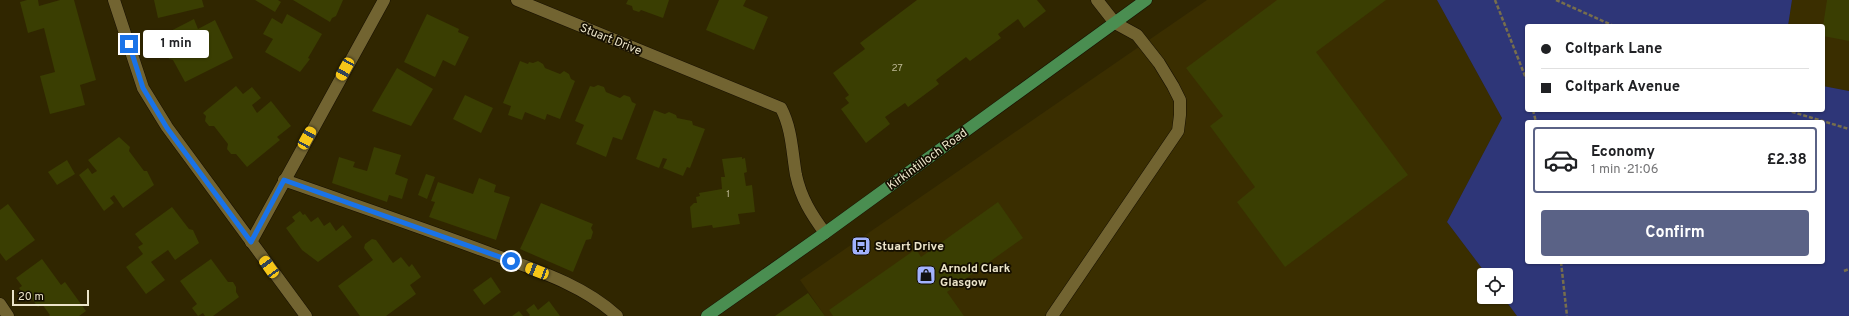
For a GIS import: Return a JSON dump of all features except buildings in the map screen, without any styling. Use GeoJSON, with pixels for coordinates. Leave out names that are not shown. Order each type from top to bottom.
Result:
{"type":"FeatureCollection","features":[{"type":"Feature","properties":{"kind":"main road","name":"Kirkintilloch Road"},"geometry":{"type":"LineString","coordinates":[[706,316],[825,233],[1146,0]]}},
{"type":"Feature","properties":{"kind":"street"},"geometry":{"type":"LineString","coordinates":[[114,0],[143,88],[167,128],[306,316]]}},
{"type":"Feature","properties":{"kind":"street"},"geometry":{"type":"LineString","coordinates":[[251,242],[384,0]]}},
{"type":"Feature","properties":{"kind":"street","name":"Stuart Drive"},"geometry":{"type":"LineString","coordinates":[[517,0],[781,108],[788,121],[796,176],[802,197],[811,214],[825,233]]}},
{"type":"Feature","properties":{"kind":"street"},"geometry":{"type":"LineString","coordinates":[[1052,316],[1178,131],[1180,100],[1159,63],[1136,35],[1115,23],[1097,0]]}},
{"type":"Feature","properties":{"kind":"street"},"geometry":{"type":"LineString","coordinates":[[284,180],[458,241],[564,281],[592,297],[617,316]]}},
{"type":"Feature","properties":{"kind":"street"},"geometry":{"type":"LineString","coordinates":[[0,304],[8,316]]}},
{"type":"Feature","properties":{"kind":"path"},"geometry":{"type":"LineString","coordinates":[[1495,0],[1525,76]]}},
{"type":"Feature","properties":{"kind":"path"},"geometry":{"type":"LineString","coordinates":[[1556,0],[1610,24]]}},
{"type":"Feature","properties":{"kind":"path"},"geometry":{"type":"LineString","coordinates":[[1793,112],[1819,120]]}},
{"type":"Feature","properties":{"kind":"path"},"geometry":{"type":"LineString","coordinates":[[1825,122],[1849,129]]}},
{"type":"Feature","properties":{"kind":"path"},"geometry":{"type":"LineString","coordinates":[[1561,264],[1567,316]]}},
{"type":"Feature","properties":{"kind":"path"},"geometry":{"type":"LineString","coordinates":[[1844,271],[1849,269]]}},
{"type":"Feature","properties":{"kind":"shaded area"},"geometry":{"type":"Polygon","coordinates":[[[1207,0],[1437,0],[1502,118],[1447,222],[1482,268],[1477,268],[1477,304],[1508,304],[1517,316],[825,316],[800,280],[1207,0]]]}},
{"type":"Feature","properties":{"kind":"shaded area"},"geometry":{"type":"Polygon","coordinates":[[[1437,0],[1792,0],[1788,24],[1525,24],[1525,112],[1825,112],[1825,86],[1849,91],[1849,316],[1517,316],[1508,304],[1513,304],[1513,268],[1482,268],[1447,222],[1502,118],[1437,0]]]}},
{"type":"Feature","properties":{"kind":"shaded area"},"geometry":{"type":"Polygon","coordinates":[[[1792,0],[1849,0],[1849,91],[1825,86],[1825,24],[1788,24],[1792,0]]]}},
{"type":"Feature","properties":{"kind":"place","name":"Stuart Drive"},"geometry":{"type":"Point","coordinates":[861,246]}},
{"type":"Feature","properties":{"kind":"place","name":"Arnold Clark Glasgow"},"geometry":{"type":"Point","coordinates":[926,275]}},
{"type":"Feature","properties":{"kind":"route"},"geometry":{"type":"LineString","coordinates":[[129,44],[143,88],[167,128],[251,242],[284,180],[511,261]]}}]}
